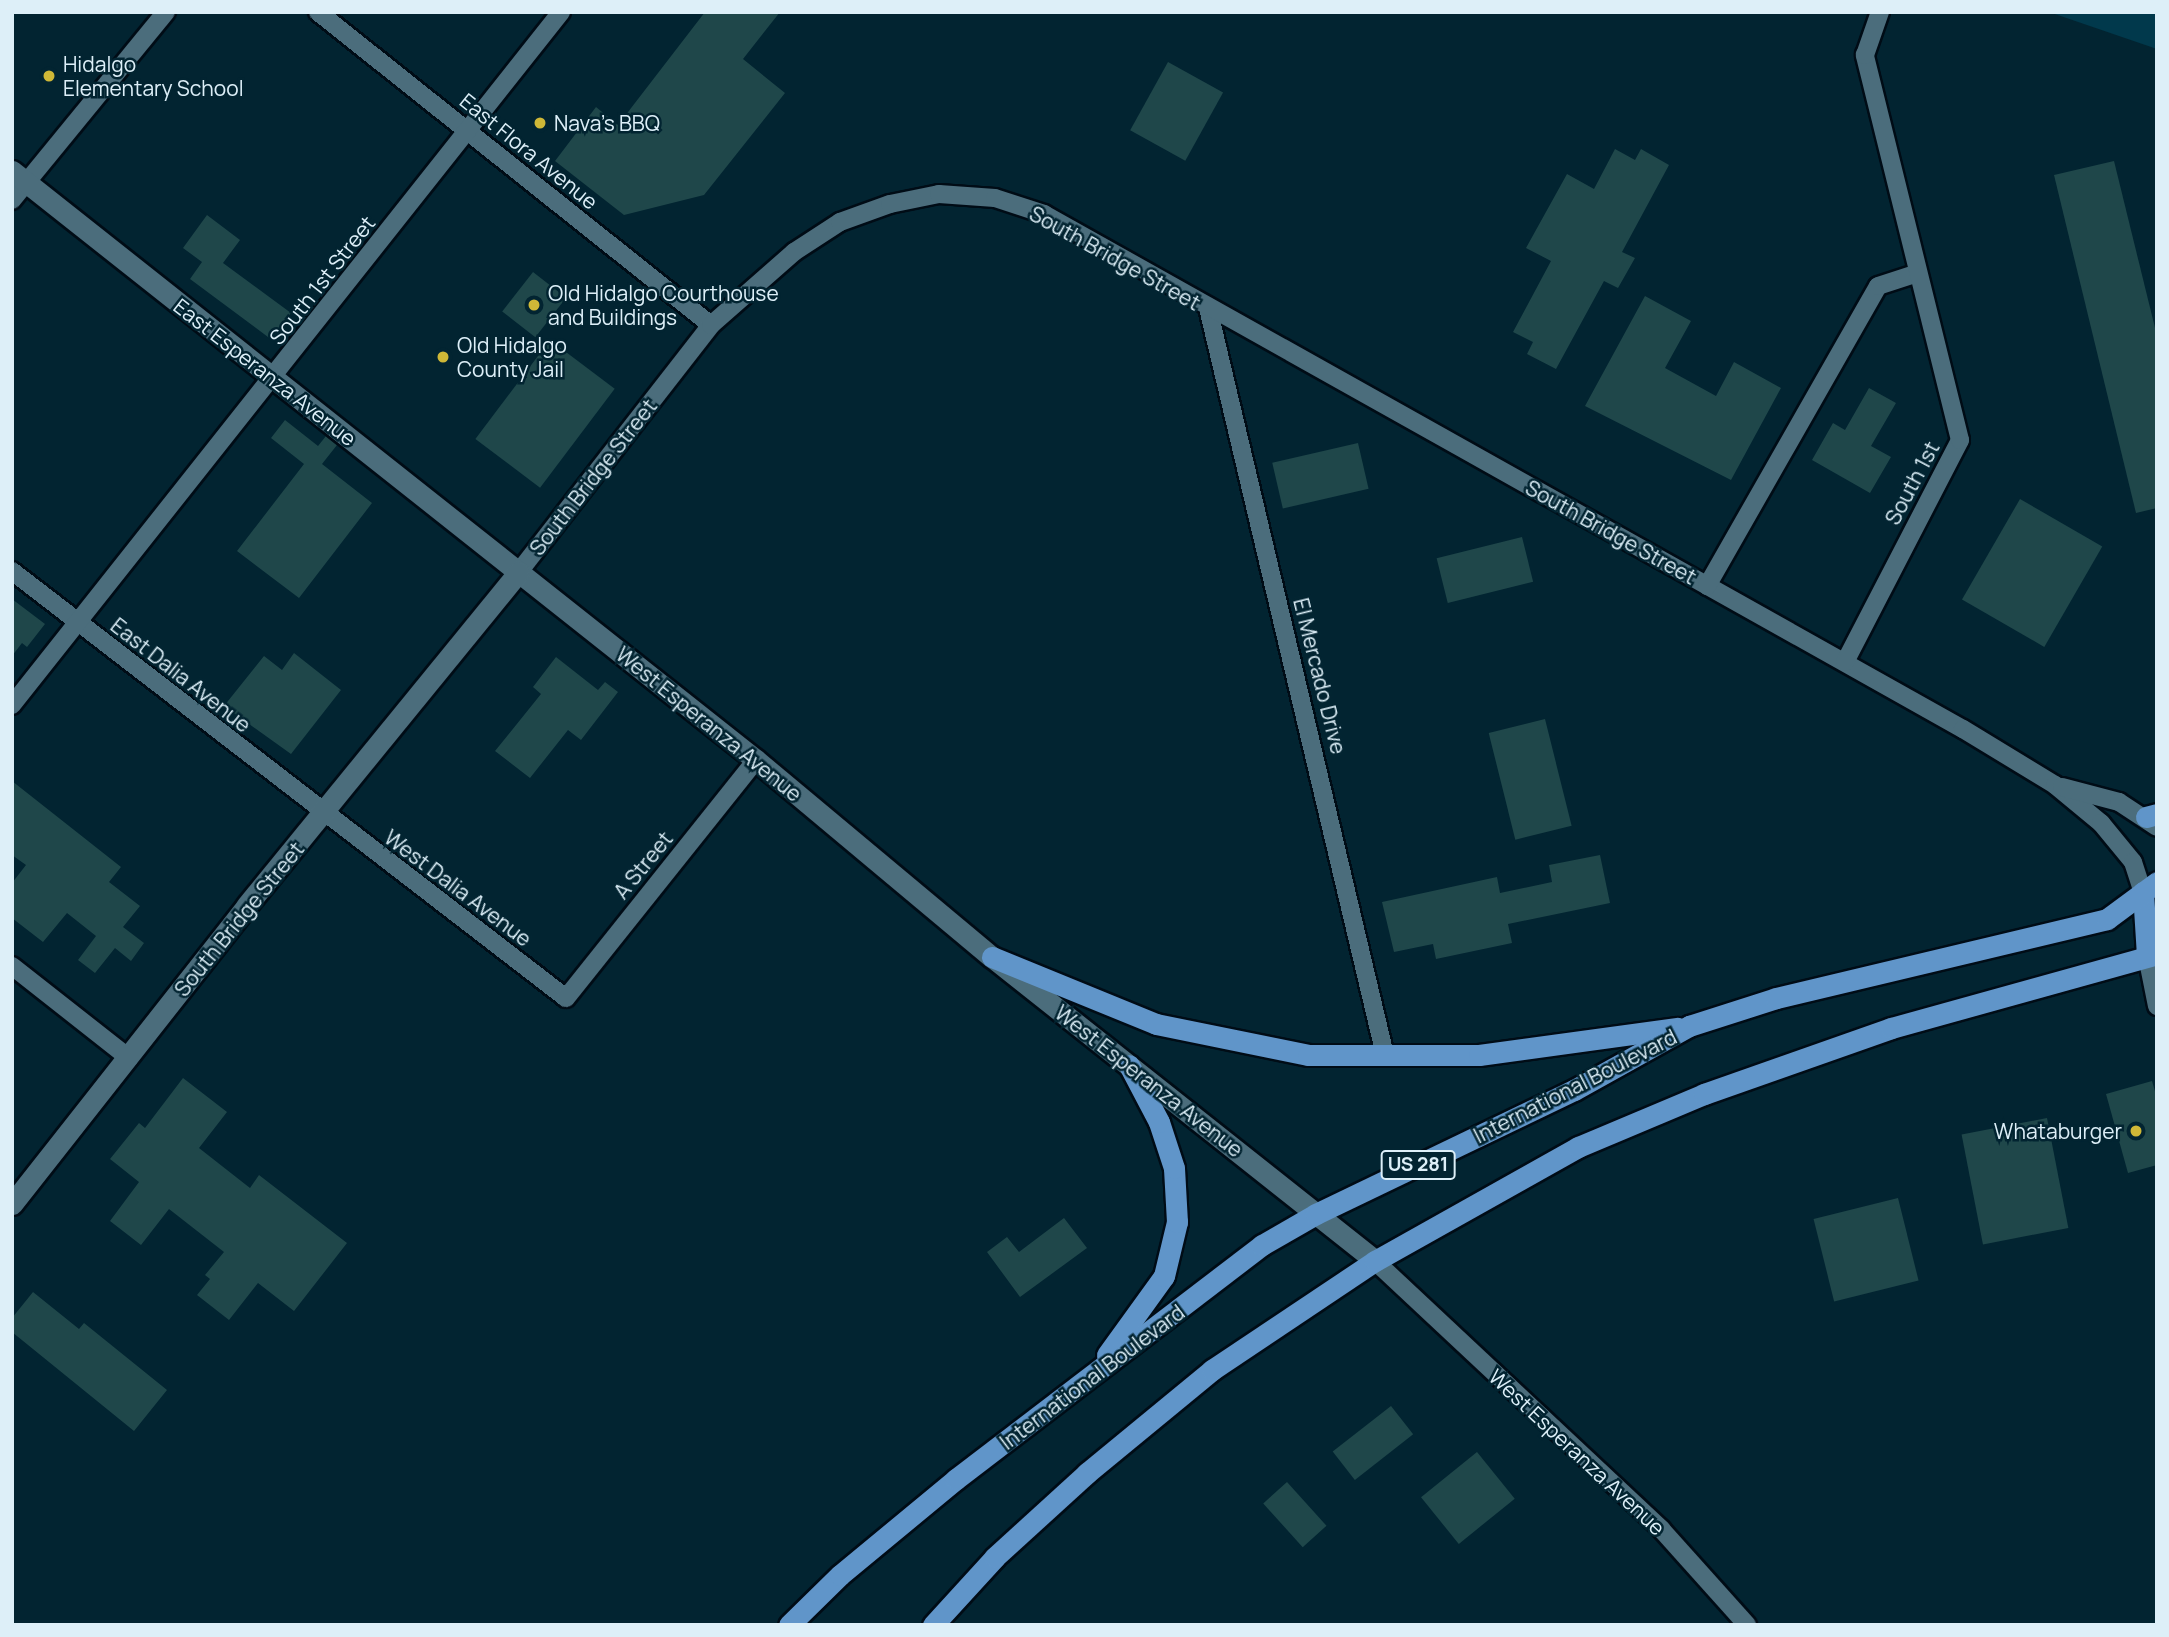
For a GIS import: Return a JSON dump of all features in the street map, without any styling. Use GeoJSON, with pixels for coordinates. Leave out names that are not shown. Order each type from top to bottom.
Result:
{"type":"FeatureCollection","features":[{"type":"Feature","properties":{"kind":"main road"},"geometry":{"type":"LineString","coordinates":[[2150,887],[2152,955]]}},
{"type":"Feature","properties":{"kind":"main road","name":"International Boulevard"},"geometry":{"type":"LineString","coordinates":[[789,1625],[841,1575],[956,1479],[1262,1245],[1317,1214],[1574,1090],[1689,1026],[1776,998],[2107,919],[2150,887]]}},
{"type":"Feature","properties":{"kind":"main road","name":"US 281"},"geometry":{"type":"LineString","coordinates":[[933,1625],[1036,1520],[1212,1370],[1375,1261],[1578,1147],[1704,1094],[1916,1021],[2152,955]]}},
{"type":"Feature","properties":{"kind":"main road"},"geometry":{"type":"LineString","coordinates":[[992,957],[1156,1024],[1308,1055],[1479,1055],[1689,1026]]}},
{"type":"Feature","properties":{"kind":"main road"},"geometry":{"type":"LineString","coordinates":[[1091,1375],[1164,1276],[1177,1222],[1174,1168],[1159,1122],[1129,1065]]}},
{"type":"Feature","properties":{"kind":"street"},"geometry":{"type":"LineString","coordinates":[[12,200],[19,177],[166,12]]}},
{"type":"Feature","properties":{"kind":"street","name":"East Flora Avenue"},"geometry":{"type":"LineString","coordinates":[[318,12],[711,326]]}},
{"type":"Feature","properties":{"kind":"street","name":"South 1st Street"},"geometry":{"type":"LineString","coordinates":[[12,705],[79,624],[561,12]]}},
{"type":"Feature","properties":{"kind":"street","name":"South 1st"},"geometry":{"type":"LineString","coordinates":[[1844,662],[1960,440],[1865,55],[1880,12]]}},
{"type":"Feature","properties":{"kind":"street","name":"East Esperanza Avenue"},"geometry":{"type":"LineString","coordinates":[[19,177],[518,573]]}},
{"type":"Feature","properties":{"kind":"street","name":"South Bridge Street"},"geometry":{"type":"LineString","coordinates":[[12,1204],[130,1058],[247,905],[518,573],[711,326],[764,276],[840,222],[890,204],[939,194],[995,198],[1044,214],[1844,662],[2055,785],[2101,823],[2150,887]]}},
{"type":"Feature","properties":{"kind":"street"},"geometry":{"type":"LineString","coordinates":[[1707,586],[1878,286],[1917,273]]}},
{"type":"Feature","properties":{"kind":"street","name":"El Mercado Drive"},"geometry":{"type":"LineString","coordinates":[[1208,308],[1385,1055]]}},
{"type":"Feature","properties":{"kind":"street","name":"East Dalia Avenue"},"geometry":{"type":"LineString","coordinates":[[12,571],[323,815]]}},
{"type":"Feature","properties":{"kind":"street","name":"West Esperanza Avenue"},"geometry":{"type":"LineString","coordinates":[[518,573],[756,760],[992,957],[1375,1261],[1661,1530],[1747,1625]]}},
{"type":"Feature","properties":{"kind":"street","name":"A Street"},"geometry":{"type":"LineString","coordinates":[[566,998],[756,760]]}},
{"type":"Feature","properties":{"kind":"street","name":"South Bridge Street"},"geometry":{"type":"LineString","coordinates":[[2055,785],[2119,802],[2153,819]]}},
{"type":"Feature","properties":{"kind":"street","name":"West Dalia Avenue"},"geometry":{"type":"LineString","coordinates":[[323,815],[566,998]]}},
{"type":"Feature","properties":{"kind":"street"},"geometry":{"type":"LineString","coordinates":[[2152,955],[2157,1006]]}},
{"type":"Feature","properties":{"kind":"street"},"geometry":{"type":"LineString","coordinates":[[12,966],[130,1058]]}},
{"type":"Feature","properties":{"kind":"shaded area"},"geometry":{"type":"Polygon","coordinates":[[[2049,12],[2157,12],[2157,49],[2049,12]]]}},
{"type":"Feature","properties":{"kind":"building"},"geometry":{"type":"Polygon","coordinates":[[[705,12],[780,12],[743,59],[785,93],[704,195],[624,215],[555,161],[596,107],[618,125],[705,12]]]}},
{"type":"Feature","properties":{"kind":"building"},"geometry":{"type":"Polygon","coordinates":[[[1168,62],[1223,93],[1185,161],[1130,130],[1168,62]]]}},
{"type":"Feature","properties":{"kind":"building"},"geometry":{"type":"Polygon","coordinates":[[[1615,149],[1635,160],[1641,149],[1669,165],[1622,252],[1635,258],[1618,288],[1604,281],[1556,369],[1527,354],[1533,342],[1513,332],[1551,261],[1526,248],[1567,174],[1594,189],[1615,149]]]}},
{"type":"Feature","properties":{"kind":"building"},"geometry":{"type":"Polygon","coordinates":[[[2114,161],[2157,336],[2157,508],[2136,513],[2054,175],[2114,161]]]}},
{"type":"Feature","properties":{"kind":"building"},"geometry":{"type":"Polygon","coordinates":[[[207,215],[240,240],[223,263],[291,313],[272,340],[190,279],[202,262],[183,248],[207,215]]]}},
{"type":"Feature","properties":{"kind":"building","name":"Old Hidalgo Courthouse and Buildings"},"geometry":{"type":"Polygon","coordinates":[[[533,272],[566,298],[535,337],[502,311],[533,272]]]}},
{"type":"Feature","properties":{"kind":"building"},"geometry":{"type":"Polygon","coordinates":[[[1645,296],[1691,321],[1665,368],[1716,396],[1734,362],[1781,388],[1731,480],[1585,406],[1645,296]]]}},
{"type":"Feature","properties":{"kind":"building"},"geometry":{"type":"Polygon","coordinates":[[[550,340],[615,389],[540,488],[475,439],[550,340]]]}},
{"type":"Feature","properties":{"kind":"building"},"geometry":{"type":"Polygon","coordinates":[[[1869,388],[1896,403],[1871,446],[1891,457],[1870,493],[1812,460],[1833,423],[1845,430],[1869,388]]]}},
{"type":"Feature","properties":{"kind":"building"},"geometry":{"type":"Polygon","coordinates":[[[285,420],[318,446],[326,436],[337,445],[322,464],[372,503],[299,598],[237,551],[304,464],[271,438],[285,420]]]}},
{"type":"Feature","properties":{"kind":"building"},"geometry":{"type":"Polygon","coordinates":[[[1358,443],[1369,489],[1283,509],[1272,463],[1358,443]]]}},
{"type":"Feature","properties":{"kind":"building"},"geometry":{"type":"Polygon","coordinates":[[[2020,499],[2102,546],[2044,647],[1962,599],[2020,499]]]}},
{"type":"Feature","properties":{"kind":"building"},"geometry":{"type":"Polygon","coordinates":[[[1522,537],[1533,582],[1448,603],[1437,558],[1522,537]]]}},
{"type":"Feature","properties":{"kind":"building"},"geometry":{"type":"Polygon","coordinates":[[[12,599],[45,624],[27,647],[22,643],[12,656],[12,599]]]}},
{"type":"Feature","properties":{"kind":"building"},"geometry":{"type":"Polygon","coordinates":[[[294,653],[341,690],[291,754],[224,706],[264,656],[282,670],[294,653]]]}},
{"type":"Feature","properties":{"kind":"building"},"geometry":{"type":"Polygon","coordinates":[[[556,657],[598,690],[605,682],[618,692],[581,740],[568,730],[530,778],[495,751],[541,694],[533,687],[556,657]]]}},
{"type":"Feature","properties":{"kind":"building"},"geometry":{"type":"Polygon","coordinates":[[[1545,719],[1572,826],[1515,840],[1489,733],[1545,719]]]}},
{"type":"Feature","properties":{"kind":"building"},"geometry":{"type":"Polygon","coordinates":[[[12,781],[121,867],[109,882],[140,906],[123,927],[144,943],[131,961],[115,948],[95,973],[78,960],[96,936],[67,913],[43,942],[12,918],[12,883],[26,865],[12,855],[12,781]]]}},
{"type":"Feature","properties":{"kind":"building"},"geometry":{"type":"Polygon","coordinates":[[[1600,855],[1610,903],[1508,924],[1512,943],[1436,959],[1433,944],[1394,952],[1382,902],[1497,877],[1500,893],[1552,882],[1549,865],[1600,855]]]}},
{"type":"Feature","properties":{"kind":"building"},"geometry":{"type":"Polygon","coordinates":[[[183,1078],[227,1112],[199,1148],[250,1188],[259,1175],[347,1243],[294,1311],[258,1283],[229,1320],[197,1295],[210,1279],[205,1275],[224,1252],[169,1209],[141,1245],[110,1221],[139,1182],[110,1159],[139,1123],[145,1128],[183,1078]]]}},
{"type":"Feature","properties":{"kind":"building","name":"Whataburger"},"geometry":{"type":"Polygon","coordinates":[[[2152,1081],[2157,1098],[2157,1165],[2128,1173],[2106,1094],[2152,1081]]]}},
{"type":"Feature","properties":{"kind":"building"},"geometry":{"type":"Polygon","coordinates":[[[2047,1118],[2068,1228],[1983,1245],[1962,1135],[2047,1118]]]}},
{"type":"Feature","properties":{"kind":"building"},"geometry":{"type":"Polygon","coordinates":[[[1898,1198],[1919,1280],[1834,1302],[1814,1219],[1898,1198]]]}},
{"type":"Feature","properties":{"kind":"building"},"geometry":{"type":"Polygon","coordinates":[[[1064,1218],[1087,1248],[1020,1297],[987,1252],[1007,1237],[1019,1252],[1064,1218]]]}},
{"type":"Feature","properties":{"kind":"building"},"geometry":{"type":"Polygon","coordinates":[[[33,1292],[79,1329],[84,1323],[167,1390],[134,1431],[12,1332],[12,1318],[33,1292]]]}},
{"type":"Feature","properties":{"kind":"building"},"geometry":{"type":"Polygon","coordinates":[[[1391,1406],[1413,1434],[1355,1480],[1333,1452],[1391,1406]]]}},
{"type":"Feature","properties":{"kind":"building"},"geometry":{"type":"Polygon","coordinates":[[[1477,1452],[1515,1499],[1459,1544],[1421,1497],[1477,1452]]]}},
{"type":"Feature","properties":{"kind":"building"},"geometry":{"type":"Polygon","coordinates":[[[1287,1482],[1326,1526],[1303,1547],[1263,1503],[1287,1482]]]}},
{"type":"Feature","properties":{"kind":"place","name":"Hidalgo Elementary School"},"geometry":{"type":"Point","coordinates":[49,76]}},
{"type":"Feature","properties":{"kind":"place","name":"Nava’s BBQ"},"geometry":{"type":"Point","coordinates":[540,123]}},
{"type":"Feature","properties":{"kind":"place","name":"Old Hidalgo Courthouse and Buildings"},"geometry":{"type":"Point","coordinates":[534,305]}},
{"type":"Feature","properties":{"kind":"place","name":"Old Hidalgo County Jail"},"geometry":{"type":"Point","coordinates":[443,357]}},
{"type":"Feature","properties":{"kind":"place","name":"Whataburger"},"geometry":{"type":"Point","coordinates":[2136,1131]}}]}
